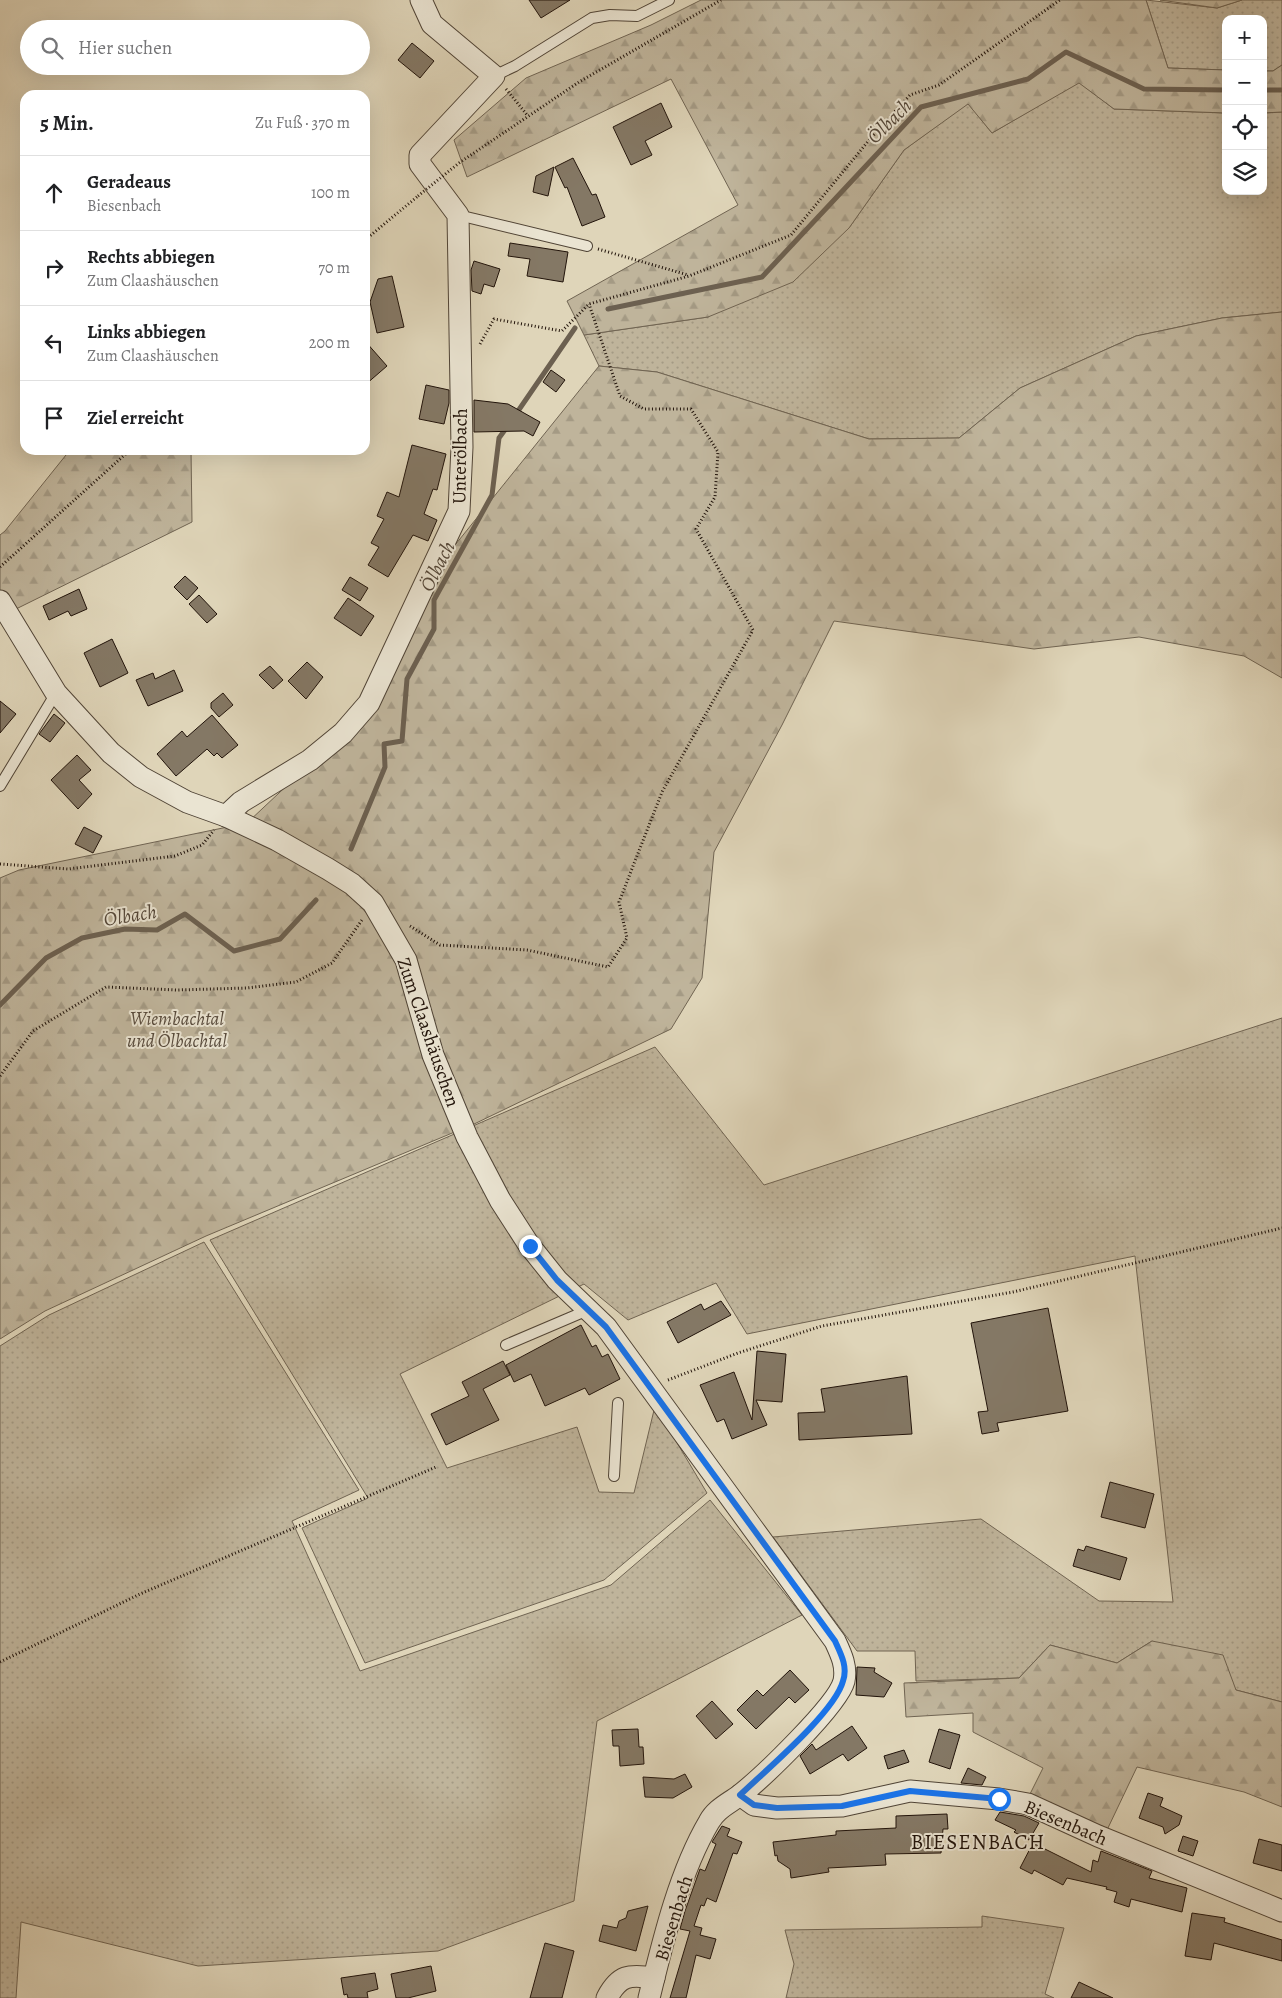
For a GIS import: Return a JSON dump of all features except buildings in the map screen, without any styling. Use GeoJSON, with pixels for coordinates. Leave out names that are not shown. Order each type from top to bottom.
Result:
{"type":"FeatureCollection","features":[{"type":"Feature","properties":{"kind":"street"},"geometry":{"type":"LineString","coordinates":[[422,0],[432,24],[494,76],[420,155],[420,164],[458,215]]}},
{"type":"Feature","properties":{"kind":"street","name":"Unterölbach"},"geometry":{"type":"LineString","coordinates":[[226,816],[241,802],[310,760],[343,733],[369,703],[459,511],[462,447],[458,215]]}},
{"type":"Feature","properties":{"kind":"street","name":"Zum Claashäuschen"},"geometry":{"type":"LineString","coordinates":[[0,601],[56,693],[112,754],[141,777],[187,802],[226,816],[277,840],[352,884],[374,903],[406,960],[433,1055],[467,1137],[500,1200],[530,1246],[557,1280],[606,1327],[835,1641],[844,1660],[844,1680],[838,1694],[810,1728],[740,1795]]}},
{"type":"Feature","properties":{"kind":"street","name":"Biesenbach"},"geometry":{"type":"LineString","coordinates":[[651,1988],[682,1883],[695,1849],[709,1821],[718,1810],[740,1795],[754,1805],[777,1808],[842,1806],[910,1791],[999,1799],[1028,1804],[1098,1836],[1282,1911]]}},
{"type":"Feature","properties":{"kind":"street"},"geometry":{"type":"LineString","coordinates":[[606,1998],[613,1985],[623,1978],[639,1975],[651,1988]]}},
{"type":"Feature","properties":{"kind":"lane"},"geometry":{"type":"LineString","coordinates":[[494,76],[515,66],[592,18],[610,15],[637,16],[669,0]]}},
{"type":"Feature","properties":{"kind":"lane"},"geometry":{"type":"LineString","coordinates":[[458,215],[587,246]]}},
{"type":"Feature","properties":{"kind":"lane"},"geometry":{"type":"LineString","coordinates":[[0,786],[56,693]]}},
{"type":"Feature","properties":{"kind":"lane"},"geometry":{"type":"LineString","coordinates":[[506,1345],[589,1310]]}},
{"type":"Feature","properties":{"kind":"lane"},"geometry":{"type":"LineString","coordinates":[[614,1476],[618,1403]]}},
{"type":"Feature","properties":{"kind":"path"},"geometry":{"type":"LineString","coordinates":[[370,236],[458,163],[528,116],[647,42],[721,0]]}},
{"type":"Feature","properties":{"kind":"path"},"geometry":{"type":"LineString","coordinates":[[476,350],[494,319],[562,331],[589,304],[689,276],[791,235],[870,139],[910,95],[939,84],[1060,0]]}},
{"type":"Feature","properties":{"kind":"path"},"geometry":{"type":"LineString","coordinates":[[494,76],[528,116]]}},
{"type":"Feature","properties":{"kind":"path"},"geometry":{"type":"LineString","coordinates":[[587,246],[689,276]]}},
{"type":"Feature","properties":{"kind":"path"},"geometry":{"type":"LineString","coordinates":[[407,924],[440,945],[527,950],[608,967],[627,938],[619,902],[662,792],[753,630],[696,529],[715,497],[718,452],[691,409],[644,409],[620,396],[589,304]]}},
{"type":"Feature","properties":{"kind":"path"},"geometry":{"type":"LineString","coordinates":[[0,567],[125,455]]}},
{"type":"Feature","properties":{"kind":"path"},"geometry":{"type":"LineString","coordinates":[[0,864],[68,869],[175,856],[202,845],[226,816]]}},
{"type":"Feature","properties":{"kind":"path"},"geometry":{"type":"LineString","coordinates":[[0,1076],[33,1031],[106,987],[177,990],[247,988],[296,982],[332,963],[374,903]]}},
{"type":"Feature","properties":{"kind":"path"},"geometry":{"type":"LineString","coordinates":[[648,1387],[738,1353],[822,1326],[1013,1292],[1282,1228]]}},
{"type":"Feature","properties":{"kind":"path"},"geometry":{"type":"LineString","coordinates":[[0,1662],[140,1594],[436,1468]]}},
{"type":"Feature","properties":{"kind":"green space"},"geometry":{"type":"Polygon","coordinates":[[[701,0],[1146,0],[1168,68],[1222,70],[1222,113],[1114,109],[1079,83],[992,133],[968,104],[904,150],[849,228],[793,282],[708,317],[584,335],[567,301],[738,205],[671,79],[467,177],[454,140],[526,78],[651,25],[701,0]]]}},
{"type":"Feature","properties":{"kind":"green space"},"geometry":{"type":"Polygon","coordinates":[[[1146,0],[1217,8],[1242,0],[1282,0],[1282,65],[1273,71],[1267,71],[1267,15],[1222,15],[1222,70],[1168,68],[1146,0]]]}},
{"type":"Feature","properties":{"kind":"green space"},"geometry":{"type":"Polygon","coordinates":[[[1160,0],[1242,0],[1217,8],[1160,0]]]}},
{"type":"Feature","properties":{"kind":"green space"},"geometry":{"type":"Polygon","coordinates":[[[1282,65],[1282,112],[1267,113],[1267,71],[1273,71],[1282,65]]]}},
{"type":"Feature","properties":{"kind":"green space"},"geometry":{"type":"Polygon","coordinates":[[[1079,82],[1114,109],[1222,113],[1222,195],[1267,195],[1267,113],[1282,112],[1282,312],[1222,318],[1136,336],[1020,388],[959,438],[869,439],[657,372],[599,366],[584,335],[708,317],[849,228],[904,150],[968,103],[992,133],[1079,82]]]}},
{"type":"Feature","properties":{"kind":"green space","name":"Wiembachtal und Ölbachtal"},"geometry":{"type":"Polygon","coordinates":[[[1282,312],[1282,678],[1244,656],[1139,637],[1034,649],[834,621],[782,725],[714,852],[702,978],[671,1029],[470,1126],[441,1047],[416,957],[346,891],[373,920],[401,966],[457,1131],[206,1236],[45,1311],[0,1339],[0,878],[19,870],[247,823],[375,703],[443,560],[599,366],[657,372],[869,439],[959,438],[1020,388],[1136,336],[1222,318],[1282,312]]]}},
{"type":"Feature","properties":{"kind":"green space"},"geometry":{"type":"Polygon","coordinates":[[[66,455],[191,455],[192,522],[16,609],[0,623],[0,535],[66,455]]]}},
{"type":"Feature","properties":{"kind":"green space"},"geometry":{"type":"Polygon","coordinates":[[[1282,1018],[1282,1702],[1236,1690],[1152,1641],[1117,1663],[1050,1645],[1019,1678],[916,1681],[915,1651],[857,1651],[773,1537],[981,1519],[1099,1601],[1173,1602],[1135,1256],[747,1334],[716,1283],[628,1320],[584,1284],[400,1374],[447,1468],[577,1427],[599,1492],[634,1493],[655,1406],[707,1493],[604,1580],[365,1663],[302,1528],[368,1498],[210,1240],[655,1047],[764,1185],[1282,1018]]]}},
{"type":"Feature","properties":{"kind":"green space"},"geometry":{"type":"Polygon","coordinates":[[[204,1242],[359,1490],[292,1521],[360,1671],[611,1585],[710,1500],[802,1615],[597,1721],[574,1901],[438,1951],[198,1966],[21,1922],[16,1998],[0,1998],[0,1346],[49,1315],[204,1242]]]}},
{"type":"Feature","properties":{"kind":"green space"},"geometry":{"type":"Polygon","coordinates":[[[1152,1641],[1223,1655],[1236,1690],[1282,1702],[1282,1807],[1244,1792],[1137,1767],[1107,1830],[1029,1796],[1043,1768],[973,1732],[973,1713],[906,1717],[904,1683],[1019,1678],[1050,1645],[1117,1663],[1152,1641]]]}},
{"type":"Feature","properties":{"kind":"green space"},"geometry":{"type":"Polygon","coordinates":[[[982,1916],[1064,1928],[1045,1994],[1054,1998],[786,1998],[794,1964],[785,1930],[982,1927],[982,1916]]]}},
{"type":"Feature","properties":{"kind":"waterway","name":"Ölbach"},"geometry":{"type":"LineString","coordinates":[[608,309],[762,277],[921,107],[1028,79],[1066,52],[1144,89],[1222,90]]}},
{"type":"Feature","properties":{"kind":"waterway","name":"Ölbach"},"geometry":{"type":"LineString","coordinates":[[1267,90],[1282,90]]}},
{"type":"Feature","properties":{"kind":"waterway","name":"Ölbach"},"geometry":{"type":"LineString","coordinates":[[516,414],[575,328]]}},
{"type":"Feature","properties":{"kind":"waterway","name":"Ölbach"},"geometry":{"type":"LineString","coordinates":[[351,849],[385,767],[384,744],[402,741],[407,679],[434,629],[434,600],[492,495],[499,438],[507,427]]}},
{"type":"Feature","properties":{"kind":"waterway","name":"Ölbach"},"geometry":{"type":"LineString","coordinates":[[0,1005],[46,958],[82,938],[125,929],[157,930],[185,914],[234,951],[280,939],[316,900]]}},
{"type":"Feature","properties":{"kind":"district","name":"BIESENBACH"},"geometry":{"type":"Point","coordinates":[978,1842]}},
{"type":"Feature","properties":{"kind":"route"},"geometry":{"type":"LineString","coordinates":[[530,1246],[557,1280],[606,1327],[835,1641],[844,1660],[844,1680],[838,1694],[810,1728],[740,1795],[754,1805],[777,1808],[842,1806],[910,1791],[999,1799]]}}]}
